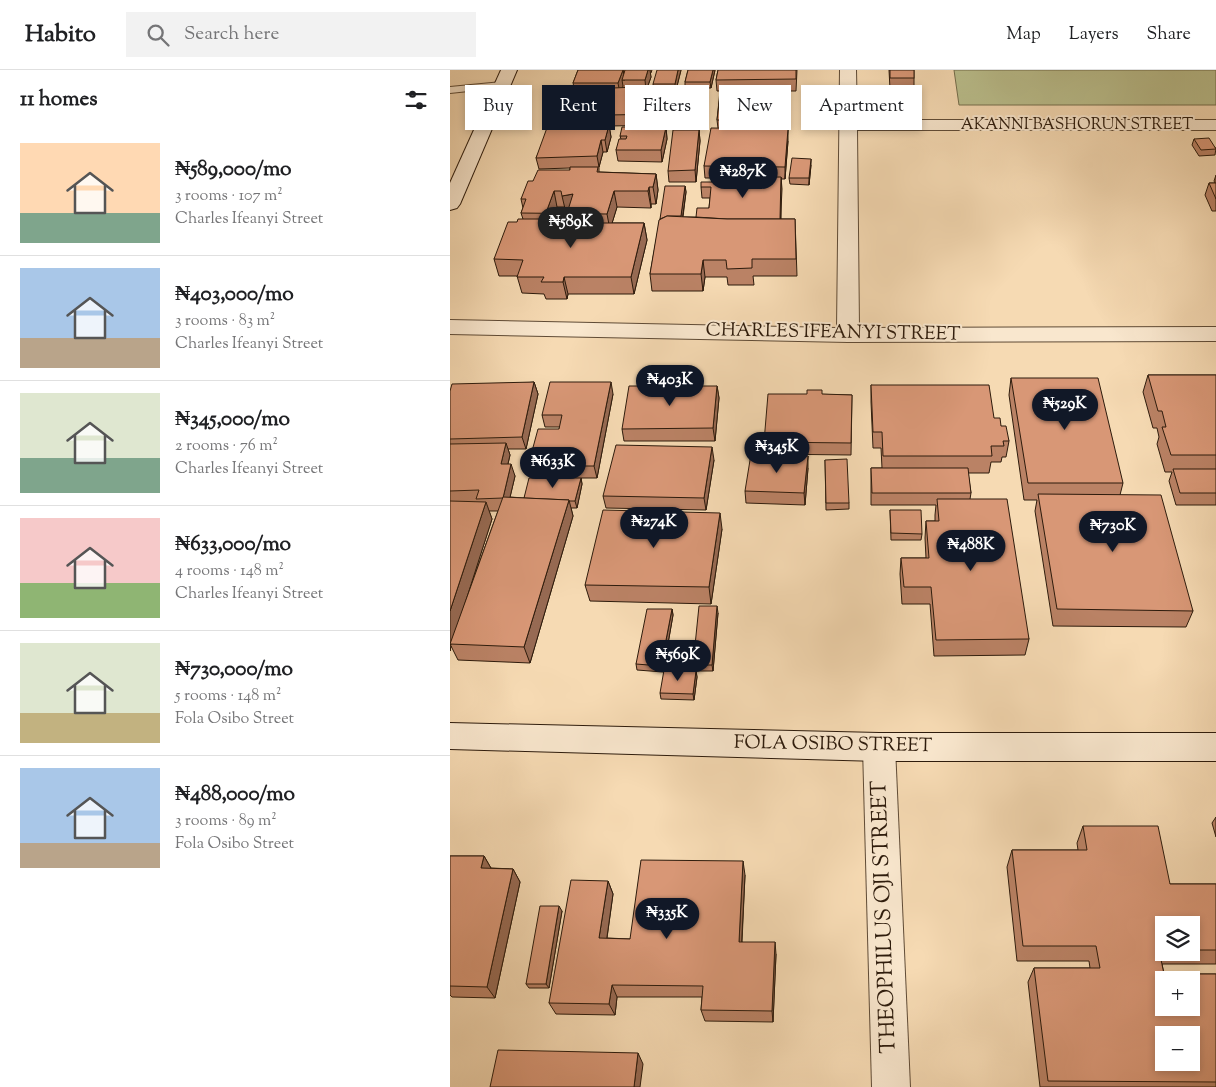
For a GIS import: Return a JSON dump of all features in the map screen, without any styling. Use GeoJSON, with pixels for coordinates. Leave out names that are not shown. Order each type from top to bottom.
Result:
{"type":"FeatureCollection","features":[{"type":"Feature","properties":{"kind":"street"},"geometry":{"type":"LineString","coordinates":[[848,70],[848,85]]}},
{"type":"Feature","properties":{"kind":"street"},"geometry":{"type":"LineString","coordinates":[[450,204],[505,77]]}},
{"type":"Feature","properties":{"kind":"street","name":"AKANNI BASHORUN STREET"},"geometry":{"type":"LineString","coordinates":[[922,125],[1216,125]]}},
{"type":"Feature","properties":{"kind":"street"},"geometry":{"type":"LineString","coordinates":[[848,335],[849,130]]}},
{"type":"Feature","properties":{"kind":"street","name":"CHARLES IFEANYI STREET"},"geometry":{"type":"LineString","coordinates":[[450,327],[848,335],[1216,334]]}},
{"type":"Feature","properties":{"kind":"street","name":"FOLA OSIBO STREET"},"geometry":{"type":"LineString","coordinates":[[450,736],[879,747],[1216,747]]}},
{"type":"Feature","properties":{"kind":"street","name":"THEOPHILUS OJI STREET"},"geometry":{"type":"LineString","coordinates":[[879,747],[892,1087]]}},
{"type":"Feature","properties":{"kind":"lane"},"geometry":{"type":"LineString","coordinates":[[450,90],[505,77]]}},
{"type":"Feature","properties":{"kind":"green space"},"geometry":{"type":"Polygon","coordinates":[[[954,70],[1216,70],[1216,105],[959,105],[954,70]]]}},
{"type":"Feature","properties":{"kind":"building"},"geometry":{"type":"Polygon","coordinates":[[[578,70],[623,70],[618,83],[573,83],[578,70]]]}},
{"type":"Feature","properties":{"kind":"building"},"geometry":{"type":"Polygon","coordinates":[[[625,70],[648,70],[645,80],[622,80],[625,70]]]}},
{"type":"Feature","properties":{"kind":"building"},"geometry":{"type":"Polygon","coordinates":[[[657,70],[678,70],[675,84],[653,84],[657,70]]]}},
{"type":"Feature","properties":{"kind":"building"},"geometry":{"type":"Polygon","coordinates":[[[688,70],[713,70],[710,82],[685,82],[688,70]]]}},
{"type":"Feature","properties":{"kind":"building"},"geometry":{"type":"Polygon","coordinates":[[[718,70],[796,70],[796,79],[716,80],[718,70]]]}},
{"type":"Feature","properties":{"kind":"building"},"geometry":{"type":"Polygon","coordinates":[[[890,70],[914,70],[914,78],[890,78],[890,70]]]}},
{"type":"Feature","properties":{"kind":"building"},"geometry":{"type":"Polygon","coordinates":[[[625,87],[625,115],[615,115],[615,88],[625,87]]]}},
{"type":"Feature","properties":{"kind":"building"},"geometry":{"type":"Polygon","coordinates":[[[719,104],[719,120],[717,120],[719,104]]]}},
{"type":"Feature","properties":{"kind":"building"},"geometry":{"type":"Polygon","coordinates":[[[622,127],[625,127],[625,130],[665,130],[661,150],[616,150],[619,139],[626,139],[627,136],[620,136],[622,127]]]}},
{"type":"Feature","properties":{"kind":"building"},"geometry":{"type":"Polygon","coordinates":[[[711,128],[719,128],[719,130],[788,130],[785,167],[704,166],[711,128]]]}},
{"type":"Feature","properties":{"kind":"building"},"geometry":{"type":"Polygon","coordinates":[[[546,130],[608,130],[605,140],[601,140],[597,156],[536,158],[546,130]]]}},
{"type":"Feature","properties":{"kind":"building"},"geometry":{"type":"Polygon","coordinates":[[[673,130],[699,130],[695,170],[668,171],[673,130]]]}},
{"type":"Feature","properties":{"kind":"building"},"geometry":{"type":"Polygon","coordinates":[[[1209,138],[1216,149],[1201,150],[1194,139],[1209,138]]]}},
{"type":"Feature","properties":{"kind":"building"},"geometry":{"type":"Polygon","coordinates":[[[792,158],[811,159],[809,178],[789,178],[792,158]]]}},
{"type":"Feature","properties":{"kind":"building"},"geometry":{"type":"Polygon","coordinates":[[[570,167],[598,167],[597,172],[656,174],[653,187],[649,187],[648,191],[614,191],[607,214],[521,213],[526,199],[521,199],[528,181],[533,181],[538,170],[570,170],[570,167]],[[554,191],[547,210],[568,210],[573,194],[562,196],[561,191],[554,191]]]}},
{"type":"Feature","properties":{"kind":"building"},"geometry":{"type":"Polygon","coordinates":[[[781,177],[780,219],[696,217],[697,208],[709,208],[711,187],[701,187],[701,182],[712,182],[712,178],[781,177]]]}},
{"type":"Feature","properties":{"kind":"building"},"geometry":{"type":"Polygon","coordinates":[[[1209,183],[1216,183],[1216,199],[1209,183]]]}},
{"type":"Feature","properties":{"kind":"building"},"geometry":{"type":"Polygon","coordinates":[[[665,186],[685,186],[681,216],[667,216],[660,219],[665,186]]]}},
{"type":"Feature","properties":{"kind":"building"},"geometry":{"type":"Polygon","coordinates":[[[667,216],[727,219],[795,219],[796,259],[752,259],[752,268],[727,269],[726,260],[703,260],[701,274],[650,274],[659,220],[667,216]]]}},
{"type":"Feature","properties":{"kind":"building"},"geometry":{"type":"Polygon","coordinates":[[[518,219],[551,219],[549,222],[570,223],[566,236],[584,237],[588,223],[644,223],[631,277],[564,277],[563,282],[541,282],[544,277],[517,277],[523,260],[494,259],[508,222],[517,222],[518,219]]]}},
{"type":"Feature","properties":{"kind":"building"},"geometry":{"type":"Polygon","coordinates":[[[1148,375],[1216,375],[1216,455],[1171,455],[1162,427],[1166,427],[1162,411],[1158,411],[1148,375]]]}},
{"type":"Feature","properties":{"kind":"building"},"geometry":{"type":"Polygon","coordinates":[[[1011,378],[1098,378],[1123,483],[1028,483],[1011,378]]]}},
{"type":"Feature","properties":{"kind":"building"},"geometry":{"type":"Polygon","coordinates":[[[534,382],[522,437],[450,439],[450,391],[452,384],[534,382]]]}},
{"type":"Feature","properties":{"kind":"building"},"geometry":{"type":"Polygon","coordinates":[[[550,382],[611,382],[594,466],[528,466],[538,429],[559,429],[562,415],[542,415],[550,382]]]}},
{"type":"Feature","properties":{"kind":"building"},"geometry":{"type":"Polygon","coordinates":[[[871,385],[989,385],[994,418],[1000,418],[1001,426],[1006,426],[1009,441],[1003,441],[1004,446],[991,446],[992,456],[883,456],[882,432],[873,432],[871,385]]]}},
{"type":"Feature","properties":{"kind":"building"},"geometry":{"type":"Polygon","coordinates":[[[629,386],[717,386],[713,428],[622,429],[629,386]]]}},
{"type":"Feature","properties":{"kind":"building"},"geometry":{"type":"Polygon","coordinates":[[[807,390],[822,390],[822,394],[852,395],[851,443],[764,442],[768,394],[807,394],[807,390]]]}},
{"type":"Feature","properties":{"kind":"building"},"geometry":{"type":"Polygon","coordinates":[[[506,443],[501,464],[511,464],[503,498],[476,499],[479,490],[450,491],[450,444],[506,443]]]}},
{"type":"Feature","properties":{"kind":"building"},"geometry":{"type":"Polygon","coordinates":[[[616,445],[712,447],[704,498],[603,496],[616,445]]]}},
{"type":"Feature","properties":{"kind":"building"},"geometry":{"type":"Polygon","coordinates":[[[751,454],[808,456],[804,493],[745,491],[751,454]]]}},
{"type":"Feature","properties":{"kind":"building"},"geometry":{"type":"Polygon","coordinates":[[[847,459],[849,503],[826,503],[825,460],[847,459]]]}},
{"type":"Feature","properties":{"kind":"building"},"geometry":{"type":"Polygon","coordinates":[[[871,468],[968,468],[971,493],[872,493],[871,468]]]}},
{"type":"Feature","properties":{"kind":"building"},"geometry":{"type":"Polygon","coordinates":[[[1173,469],[1216,469],[1216,493],[1180,493],[1173,469]]]}},
{"type":"Feature","properties":{"kind":"building"},"geometry":{"type":"Polygon","coordinates":[[[529,478],[581,478],[575,501],[569,501],[524,498],[529,478]]]}},
{"type":"Feature","properties":{"kind":"building"},"geometry":{"type":"Polygon","coordinates":[[[1038,494],[1161,495],[1193,611],[1057,609],[1038,494]]]}},
{"type":"Feature","properties":{"kind":"building"},"geometry":{"type":"Polygon","coordinates":[[[503,497],[569,500],[524,647],[450,644],[503,497]]]}},
{"type":"Feature","properties":{"kind":"building"},"geometry":{"type":"Polygon","coordinates":[[[937,499],[1007,499],[1029,639],[936,640],[931,587],[904,587],[901,558],[929,558],[926,521],[939,521],[937,499]]]}},
{"type":"Feature","properties":{"kind":"building"},"geometry":{"type":"Polygon","coordinates":[[[450,501],[486,502],[450,611],[450,501]]]}},
{"type":"Feature","properties":{"kind":"building"},"geometry":{"type":"Polygon","coordinates":[[[603,510],[720,513],[709,587],[585,585],[603,510]]]}},
{"type":"Feature","properties":{"kind":"building"},"geometry":{"type":"Polygon","coordinates":[[[890,510],[921,510],[922,534],[891,533],[890,510]]]}},
{"type":"Feature","properties":{"kind":"building"},"geometry":{"type":"Polygon","coordinates":[[[699,606],[717,606],[712,665],[693,665],[699,606]]]}},
{"type":"Feature","properties":{"kind":"building"},"geometry":{"type":"Polygon","coordinates":[[[647,609],[672,609],[661,666],[636,664],[647,609]]]}},
{"type":"Feature","properties":{"kind":"building"},"geometry":{"type":"Polygon","coordinates":[[[664,670],[696,671],[693,694],[660,693],[664,670]]]}},
{"type":"Feature","properties":{"kind":"building"},"geometry":{"type":"Polygon","coordinates":[[[1083,826],[1158,826],[1170,884],[1216,884],[1216,950],[1200,950],[1200,916],[1155,916],[1155,961],[1161,961],[1163,971],[1155,971],[1155,1016],[1200,1016],[1200,974],[1216,974],[1216,1082],[1048,1081],[1034,968],[1100,968],[1096,946],[1023,946],[1012,850],[1087,850],[1083,826]]]}},
{"type":"Feature","properties":{"kind":"building"},"geometry":{"type":"Polygon","coordinates":[[[450,856],[484,856],[481,868],[513,869],[487,987],[450,986],[450,856]]]}},
{"type":"Feature","properties":{"kind":"building"},"geometry":{"type":"Polygon","coordinates":[[[641,860],[743,861],[739,942],[775,942],[772,1011],[701,1010],[703,986],[612,985],[609,1004],[549,1003],[571,880],[608,881],[599,938],[630,939],[641,860]]]}},
{"type":"Feature","properties":{"kind":"building"},"geometry":{"type":"Polygon","coordinates":[[[540,906],[559,906],[546,984],[526,984],[540,906]]]}},
{"type":"Feature","properties":{"kind":"building"},"geometry":{"type":"Polygon","coordinates":[[[498,1050],[638,1053],[634,1087],[490,1087],[498,1050]]]}}]}
